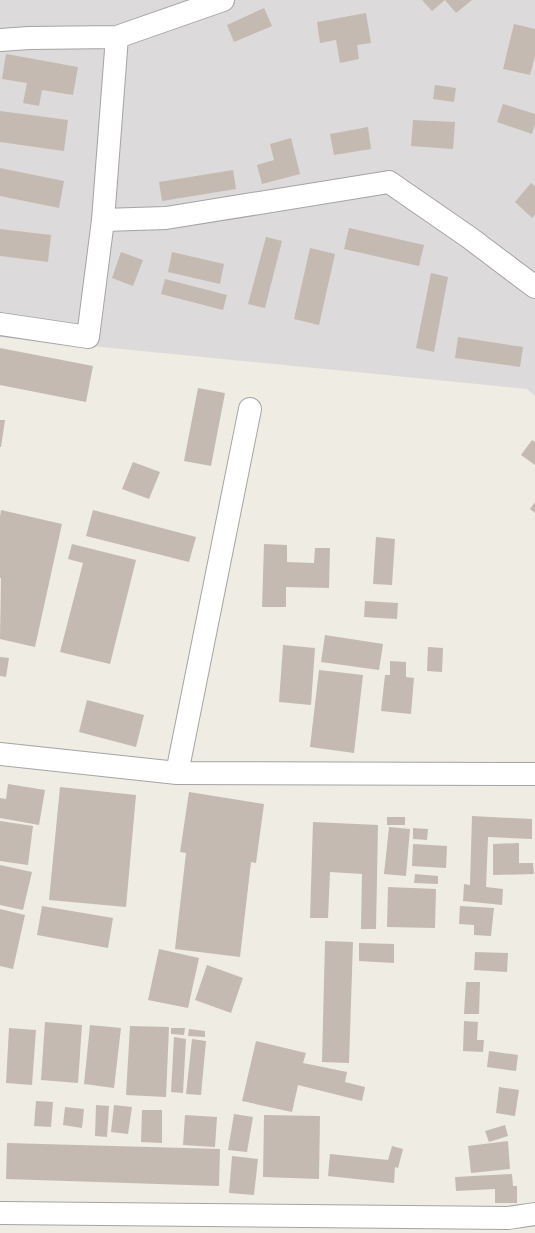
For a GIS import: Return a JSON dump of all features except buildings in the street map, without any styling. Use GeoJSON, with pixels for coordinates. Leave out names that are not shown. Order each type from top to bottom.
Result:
{"type":"FeatureCollection","features":[{"type":"Feature","properties":{"kind":"street"},"geometry":{"type":"LineString","coordinates":[[0,40],[29,38],[117,37],[223,0]]}},
{"type":"Feature","properties":{"kind":"street"},"geometry":{"type":"LineString","coordinates":[[0,324],[88,337],[104,220],[117,37]]}},
{"type":"Feature","properties":{"kind":"street"},"geometry":{"type":"LineString","coordinates":[[104,220],[166,218],[389,182],[470,238],[535,287]]}},
{"type":"Feature","properties":{"kind":"street"},"geometry":{"type":"LineString","coordinates":[[177,773],[250,409]]}},
{"type":"Feature","properties":{"kind":"street"},"geometry":{"type":"LineString","coordinates":[[0,754],[177,773],[535,774]]}},
{"type":"Feature","properties":{"kind":"street"},"geometry":{"type":"LineString","coordinates":[[0,1213],[510,1226],[535,1214]]}},
{"type":"Feature","properties":{"kind":"shaded area"},"geometry":{"type":"Polygon","coordinates":[[[0,0],[535,0],[535,396],[527,389],[0,337],[0,0]]]}}]}
